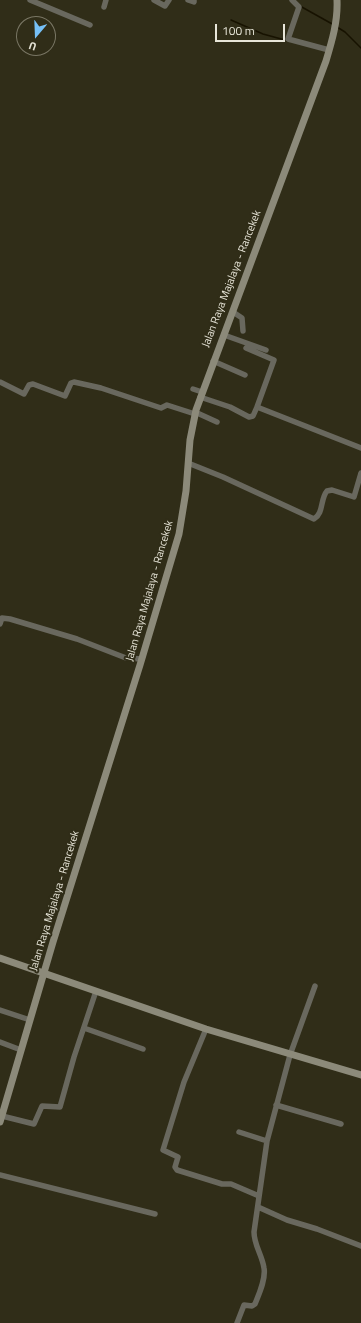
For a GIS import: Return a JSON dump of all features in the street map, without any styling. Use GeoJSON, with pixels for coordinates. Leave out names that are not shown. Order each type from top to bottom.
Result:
{"type":"FeatureCollection","features":[{"type":"Feature","properties":{"kind":"main road","name":"Jalan Raya Majalaya - Rancekek"},"geometry":{"type":"LineString","coordinates":[[1,1119],[44,973],[142,659],[179,534],[190,440],[195,413],[329,50],[336,21],[337,0]]}},
{"type":"Feature","properties":{"kind":"main road"},"geometry":{"type":"LineString","coordinates":[[0,958],[206,1029],[361,1075]]}},
{"type":"Feature","properties":{"kind":"street"},"geometry":{"type":"LineString","coordinates":[[30,0],[90,24]]}},
{"type":"Feature","properties":{"kind":"street"},"geometry":{"type":"LineString","coordinates":[[104,7],[106,0]]}},
{"type":"Feature","properties":{"kind":"street"},"geometry":{"type":"LineString","coordinates":[[154,0],[166,6],[169,0]]}},
{"type":"Feature","properties":{"kind":"street"},"geometry":{"type":"LineString","coordinates":[[188,0],[194,2],[194,0]]}},
{"type":"Feature","properties":{"kind":"street"},"geometry":{"type":"LineString","coordinates":[[292,0],[299,7],[287,36],[288,38],[329,50]]}},
{"type":"Feature","properties":{"kind":"street"},"geometry":{"type":"LineString","coordinates":[[233,312],[242,318],[243,330]]}},
{"type":"Feature","properties":{"kind":"street"},"geometry":{"type":"LineString","coordinates":[[224,335],[266,350]]}},
{"type":"Feature","properties":{"kind":"street"},"geometry":{"type":"LineString","coordinates":[[193,389],[201,395],[249,417],[253,416],[274,360],[246,348]]}},
{"type":"Feature","properties":{"kind":"street"},"geometry":{"type":"LineString","coordinates":[[213,361],[245,375]]}},
{"type":"Feature","properties":{"kind":"street"},"geometry":{"type":"LineString","coordinates":[[0,382],[24,394],[29,385],[33,384],[64,396],[67,395],[71,383],[76,382],[101,388],[161,408],[167,405],[195,413],[217,422]]}},
{"type":"Feature","properties":{"kind":"street"},"geometry":{"type":"LineString","coordinates":[[257,407],[361,448]]}},
{"type":"Feature","properties":{"kind":"street"},"geometry":{"type":"LineString","coordinates":[[188,463],[223,477],[314,519],[319,514],[324,496],[328,491],[332,490],[354,496],[361,473]]}},
{"type":"Feature","properties":{"kind":"street"},"geometry":{"type":"LineString","coordinates":[[0,624],[2,618],[10,619],[77,639],[126,658],[142,659]]}},
{"type":"Feature","properties":{"kind":"street"},"geometry":{"type":"LineString","coordinates":[[237,1323],[244,1305],[252,1306],[255,1304],[264,1276],[263,1264],[254,1238],[267,1141],[290,1055],[315,986]]}},
{"type":"Feature","properties":{"kind":"street"},"geometry":{"type":"LineString","coordinates":[[1,1119],[34,1124],[42,1106],[60,1107],[96,991]]}},
{"type":"Feature","properties":{"kind":"street"},"geometry":{"type":"LineString","coordinates":[[0,1010],[30,1020]]}},
{"type":"Feature","properties":{"kind":"street"},"geometry":{"type":"LineString","coordinates":[[84,1028],[143,1049]]}},
{"type":"Feature","properties":{"kind":"street"},"geometry":{"type":"LineString","coordinates":[[206,1029],[184,1082],[163,1150],[178,1157],[175,1167],[177,1170],[222,1184],[231,1184],[260,1196]]}},
{"type":"Feature","properties":{"kind":"street"},"geometry":{"type":"LineString","coordinates":[[0,1042],[21,1050]]}},
{"type":"Feature","properties":{"kind":"street"},"geometry":{"type":"LineString","coordinates":[[276,1105],[341,1124]]}},
{"type":"Feature","properties":{"kind":"street"},"geometry":{"type":"LineString","coordinates":[[239,1132],[267,1141]]}},
{"type":"Feature","properties":{"kind":"street"},"geometry":{"type":"LineString","coordinates":[[0,1175],[155,1214]]}},
{"type":"Feature","properties":{"kind":"street"},"geometry":{"type":"LineString","coordinates":[[258,1207],[288,1220],[317,1229],[361,1246]]}},
{"type":"Feature","properties":{"kind":"waterway"},"geometry":{"type":"LineString","coordinates":[[300,6],[334,25]]}},
{"type":"Feature","properties":{"kind":"waterway"},"geometry":{"type":"LineString","coordinates":[[231,20],[263,34],[285,40],[286,38]]}},
{"type":"Feature","properties":{"kind":"waterway"},"geometry":{"type":"LineString","coordinates":[[337,27],[345,32],[361,48]]}}]}
